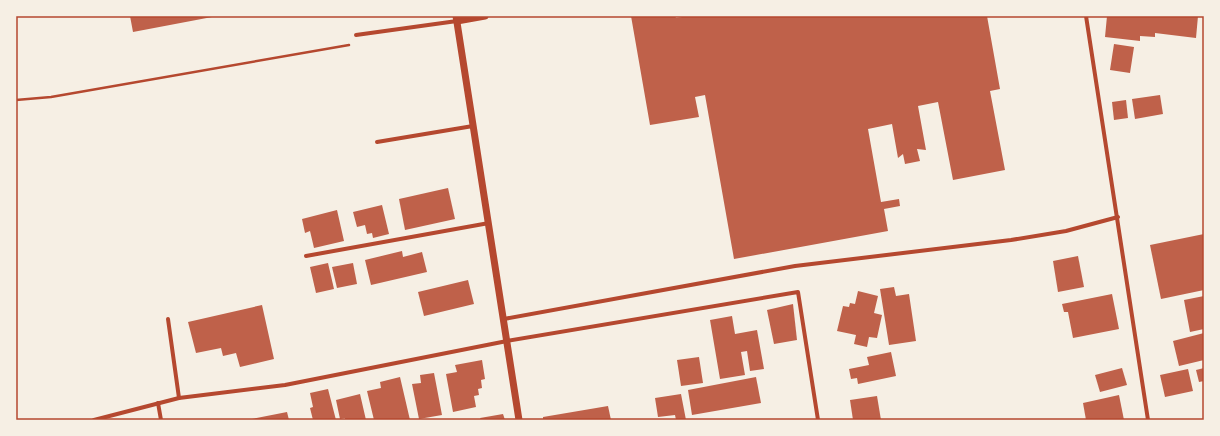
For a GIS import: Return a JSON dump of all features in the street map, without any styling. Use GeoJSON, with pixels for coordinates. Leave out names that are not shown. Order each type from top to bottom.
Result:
{"type":"FeatureCollection","features":[{"type":"Feature","properties":{"kind":"street"},"geometry":{"type":"LineString","coordinates":[[356,35],[456,18],[485,16]]}},
{"type":"Feature","properties":{"kind":"street"},"geometry":{"type":"LineString","coordinates":[[1086,16],[1148,420]]}},
{"type":"Feature","properties":{"kind":"street"},"geometry":{"type":"LineString","coordinates":[[456,18],[519,420]]}},
{"type":"Feature","properties":{"kind":"street"},"geometry":{"type":"LineString","coordinates":[[376,142],[473,126]]}},
{"type":"Feature","properties":{"kind":"street"},"geometry":{"type":"LineString","coordinates":[[504,319],[794,266],[1011,240],[1066,231],[1118,217]]}},
{"type":"Feature","properties":{"kind":"street"},"geometry":{"type":"LineString","coordinates":[[306,256],[488,222]]}},
{"type":"Feature","properties":{"kind":"street"},"geometry":{"type":"LineString","coordinates":[[94,420],[179,398],[285,385],[507,341],[798,292],[818,420]]}},
{"type":"Feature","properties":{"kind":"street"},"geometry":{"type":"LineString","coordinates":[[168,318],[179,398]]}},
{"type":"Feature","properties":{"kind":"street"},"geometry":{"type":"LineString","coordinates":[[158,403],[160,420]]}},
{"type":"Feature","properties":{"kind":"path"},"geometry":{"type":"LineString","coordinates":[[16,100],[51,97],[356,44]]}},
{"type":"Feature","properties":{"kind":"building"},"geometry":{"type":"Polygon","coordinates":[[[130,16],[212,16],[212,17],[133,32],[130,16]]]}},
{"type":"Feature","properties":{"kind":"building"},"geometry":{"type":"Polygon","coordinates":[[[631,16],[675,16],[676,18],[688,16],[987,16],[1000,89],[990,91],[1005,170],[953,180],[938,102],[918,106],[926,150],[917,149],[920,161],[905,164],[903,154],[898,158],[892,124],[868,129],[881,202],[899,199],[900,206],[884,209],[888,231],[734,259],[705,95],[695,97],[699,117],[650,125],[631,16]]]}},
{"type":"Feature","properties":{"kind":"building"},"geometry":{"type":"Polygon","coordinates":[[[1107,16],[1198,16],[1196,38],[1155,33],[1155,37],[1140,36],[1140,41],[1105,37],[1107,16]]]}},
{"type":"Feature","properties":{"kind":"building"},"geometry":{"type":"Polygon","coordinates":[[[1114,44],[1134,47],[1130,73],[1110,70],[1114,44]]]}},
{"type":"Feature","properties":{"kind":"building"},"geometry":{"type":"Polygon","coordinates":[[[1160,95],[1163,114],[1135,119],[1132,99],[1160,95]]]}},
{"type":"Feature","properties":{"kind":"building"},"geometry":{"type":"Polygon","coordinates":[[[1126,100],[1128,118],[1114,120],[1112,102],[1126,100]]]}},
{"type":"Feature","properties":{"kind":"building"},"geometry":{"type":"Polygon","coordinates":[[[448,188],[455,219],[405,230],[399,199],[448,188]]]}},
{"type":"Feature","properties":{"kind":"building"},"geometry":{"type":"Polygon","coordinates":[[[382,205],[389,234],[373,238],[372,233],[367,234],[365,225],[357,227],[353,212],[382,205]]]}},
{"type":"Feature","properties":{"kind":"building"},"geometry":{"type":"Polygon","coordinates":[[[337,210],[344,241],[314,248],[310,231],[305,233],[302,219],[337,210]]]}},
{"type":"Feature","properties":{"kind":"building"},"geometry":{"type":"Polygon","coordinates":[[[1204,234],[1204,290],[1161,299],[1150,245],[1204,234]]]}},
{"type":"Feature","properties":{"kind":"building"},"geometry":{"type":"Polygon","coordinates":[[[402,251],[403,257],[422,252],[427,272],[371,285],[365,260],[402,251]]]}},
{"type":"Feature","properties":{"kind":"building"},"geometry":{"type":"Polygon","coordinates":[[[1078,256],[1084,287],[1058,292],[1053,261],[1078,256]]]}},
{"type":"Feature","properties":{"kind":"building"},"geometry":{"type":"Polygon","coordinates":[[[328,263],[334,289],[316,293],[310,267],[328,263]]]}},
{"type":"Feature","properties":{"kind":"building"},"geometry":{"type":"Polygon","coordinates":[[[353,263],[357,284],[337,288],[332,267],[353,263]]]}},
{"type":"Feature","properties":{"kind":"building"},"geometry":{"type":"Polygon","coordinates":[[[468,280],[474,304],[424,316],[418,292],[468,280]]]}},
{"type":"Feature","properties":{"kind":"building"},"geometry":{"type":"Polygon","coordinates":[[[894,287],[896,296],[909,294],[916,341],[889,345],[880,289],[894,287]]]}},
{"type":"Feature","properties":{"kind":"building"},"geometry":{"type":"Polygon","coordinates":[[[858,291],[878,296],[874,313],[882,315],[877,338],[869,337],[867,347],[854,344],[856,335],[837,331],[843,306],[849,307],[850,303],[855,304],[858,291]]]}},
{"type":"Feature","properties":{"kind":"building"},"geometry":{"type":"Polygon","coordinates":[[[1112,294],[1119,329],[1073,338],[1068,312],[1064,312],[1062,304],[1112,294]]]}},
{"type":"Feature","properties":{"kind":"building"},"geometry":{"type":"Polygon","coordinates":[[[1204,296],[1204,329],[1190,332],[1184,300],[1204,296]]]}},
{"type":"Feature","properties":{"kind":"building"},"geometry":{"type":"Polygon","coordinates":[[[793,304],[797,340],[774,344],[767,310],[793,304]]]}},
{"type":"Feature","properties":{"kind":"building"},"geometry":{"type":"Polygon","coordinates":[[[262,305],[274,359],[240,367],[236,353],[223,356],[221,348],[196,353],[188,322],[262,305]]]}},
{"type":"Feature","properties":{"kind":"building"},"geometry":{"type":"Polygon","coordinates":[[[732,316],[735,334],[757,330],[764,369],[750,371],[747,351],[741,352],[745,375],[720,379],[710,320],[732,316]]]}},
{"type":"Feature","properties":{"kind":"building"},"geometry":{"type":"Polygon","coordinates":[[[1204,333],[1204,360],[1179,366],[1173,341],[1204,333]]]}},
{"type":"Feature","properties":{"kind":"building"},"geometry":{"type":"Polygon","coordinates":[[[891,352],[896,376],[858,384],[857,378],[851,379],[849,369],[869,365],[867,357],[891,352]]]}},
{"type":"Feature","properties":{"kind":"building"},"geometry":{"type":"Polygon","coordinates":[[[699,357],[703,383],[681,386],[677,360],[699,357]]]}},
{"type":"Feature","properties":{"kind":"building"},"geometry":{"type":"Polygon","coordinates":[[[482,360],[485,379],[481,380],[482,388],[478,389],[479,395],[474,396],[476,407],[453,412],[446,374],[457,372],[455,365],[482,360]]]}},
{"type":"Feature","properties":{"kind":"building"},"geometry":{"type":"Polygon","coordinates":[[[1122,368],[1127,385],[1100,392],[1095,375],[1122,368]]]}},
{"type":"Feature","properties":{"kind":"building"},"geometry":{"type":"Polygon","coordinates":[[[1204,368],[1204,381],[1199,382],[1196,370],[1204,368]]]}},
{"type":"Feature","properties":{"kind":"building"},"geometry":{"type":"Polygon","coordinates":[[[1188,369],[1193,391],[1165,397],[1160,375],[1188,369]]]}},
{"type":"Feature","properties":{"kind":"building"},"geometry":{"type":"Polygon","coordinates":[[[434,373],[442,415],[419,419],[412,384],[421,383],[420,375],[434,373]]]}},
{"type":"Feature","properties":{"kind":"building"},"geometry":{"type":"Polygon","coordinates":[[[400,377],[410,420],[374,420],[367,391],[381,388],[380,382],[400,377]]]}},
{"type":"Feature","properties":{"kind":"building"},"geometry":{"type":"Polygon","coordinates":[[[756,377],[761,403],[692,415],[688,390],[756,377]]]}},
{"type":"Feature","properties":{"kind":"building"},"geometry":{"type":"Polygon","coordinates":[[[328,389],[336,420],[313,420],[310,408],[313,407],[310,393],[328,389]]]}},
{"type":"Feature","properties":{"kind":"building"},"geometry":{"type":"Polygon","coordinates":[[[360,394],[366,420],[340,419],[336,400],[360,394]]]}},
{"type":"Feature","properties":{"kind":"building"},"geometry":{"type":"Polygon","coordinates":[[[681,394],[686,420],[676,420],[675,415],[658,417],[655,398],[681,394]]]}},
{"type":"Feature","properties":{"kind":"building"},"geometry":{"type":"Polygon","coordinates":[[[1119,395],[1124,420],[1086,420],[1083,403],[1119,395]]]}},
{"type":"Feature","properties":{"kind":"building"},"geometry":{"type":"Polygon","coordinates":[[[877,396],[881,420],[853,420],[850,400],[877,396]]]}},
{"type":"Feature","properties":{"kind":"building"},"geometry":{"type":"Polygon","coordinates":[[[608,406],[611,420],[543,420],[543,417],[608,406]]]}},
{"type":"Feature","properties":{"kind":"building"},"geometry":{"type":"Polygon","coordinates":[[[287,412],[289,420],[252,420],[252,419],[287,412]]]}},
{"type":"Feature","properties":{"kind":"building"},"geometry":{"type":"Polygon","coordinates":[[[503,414],[505,420],[481,420],[480,418],[503,414]]]}}]}
